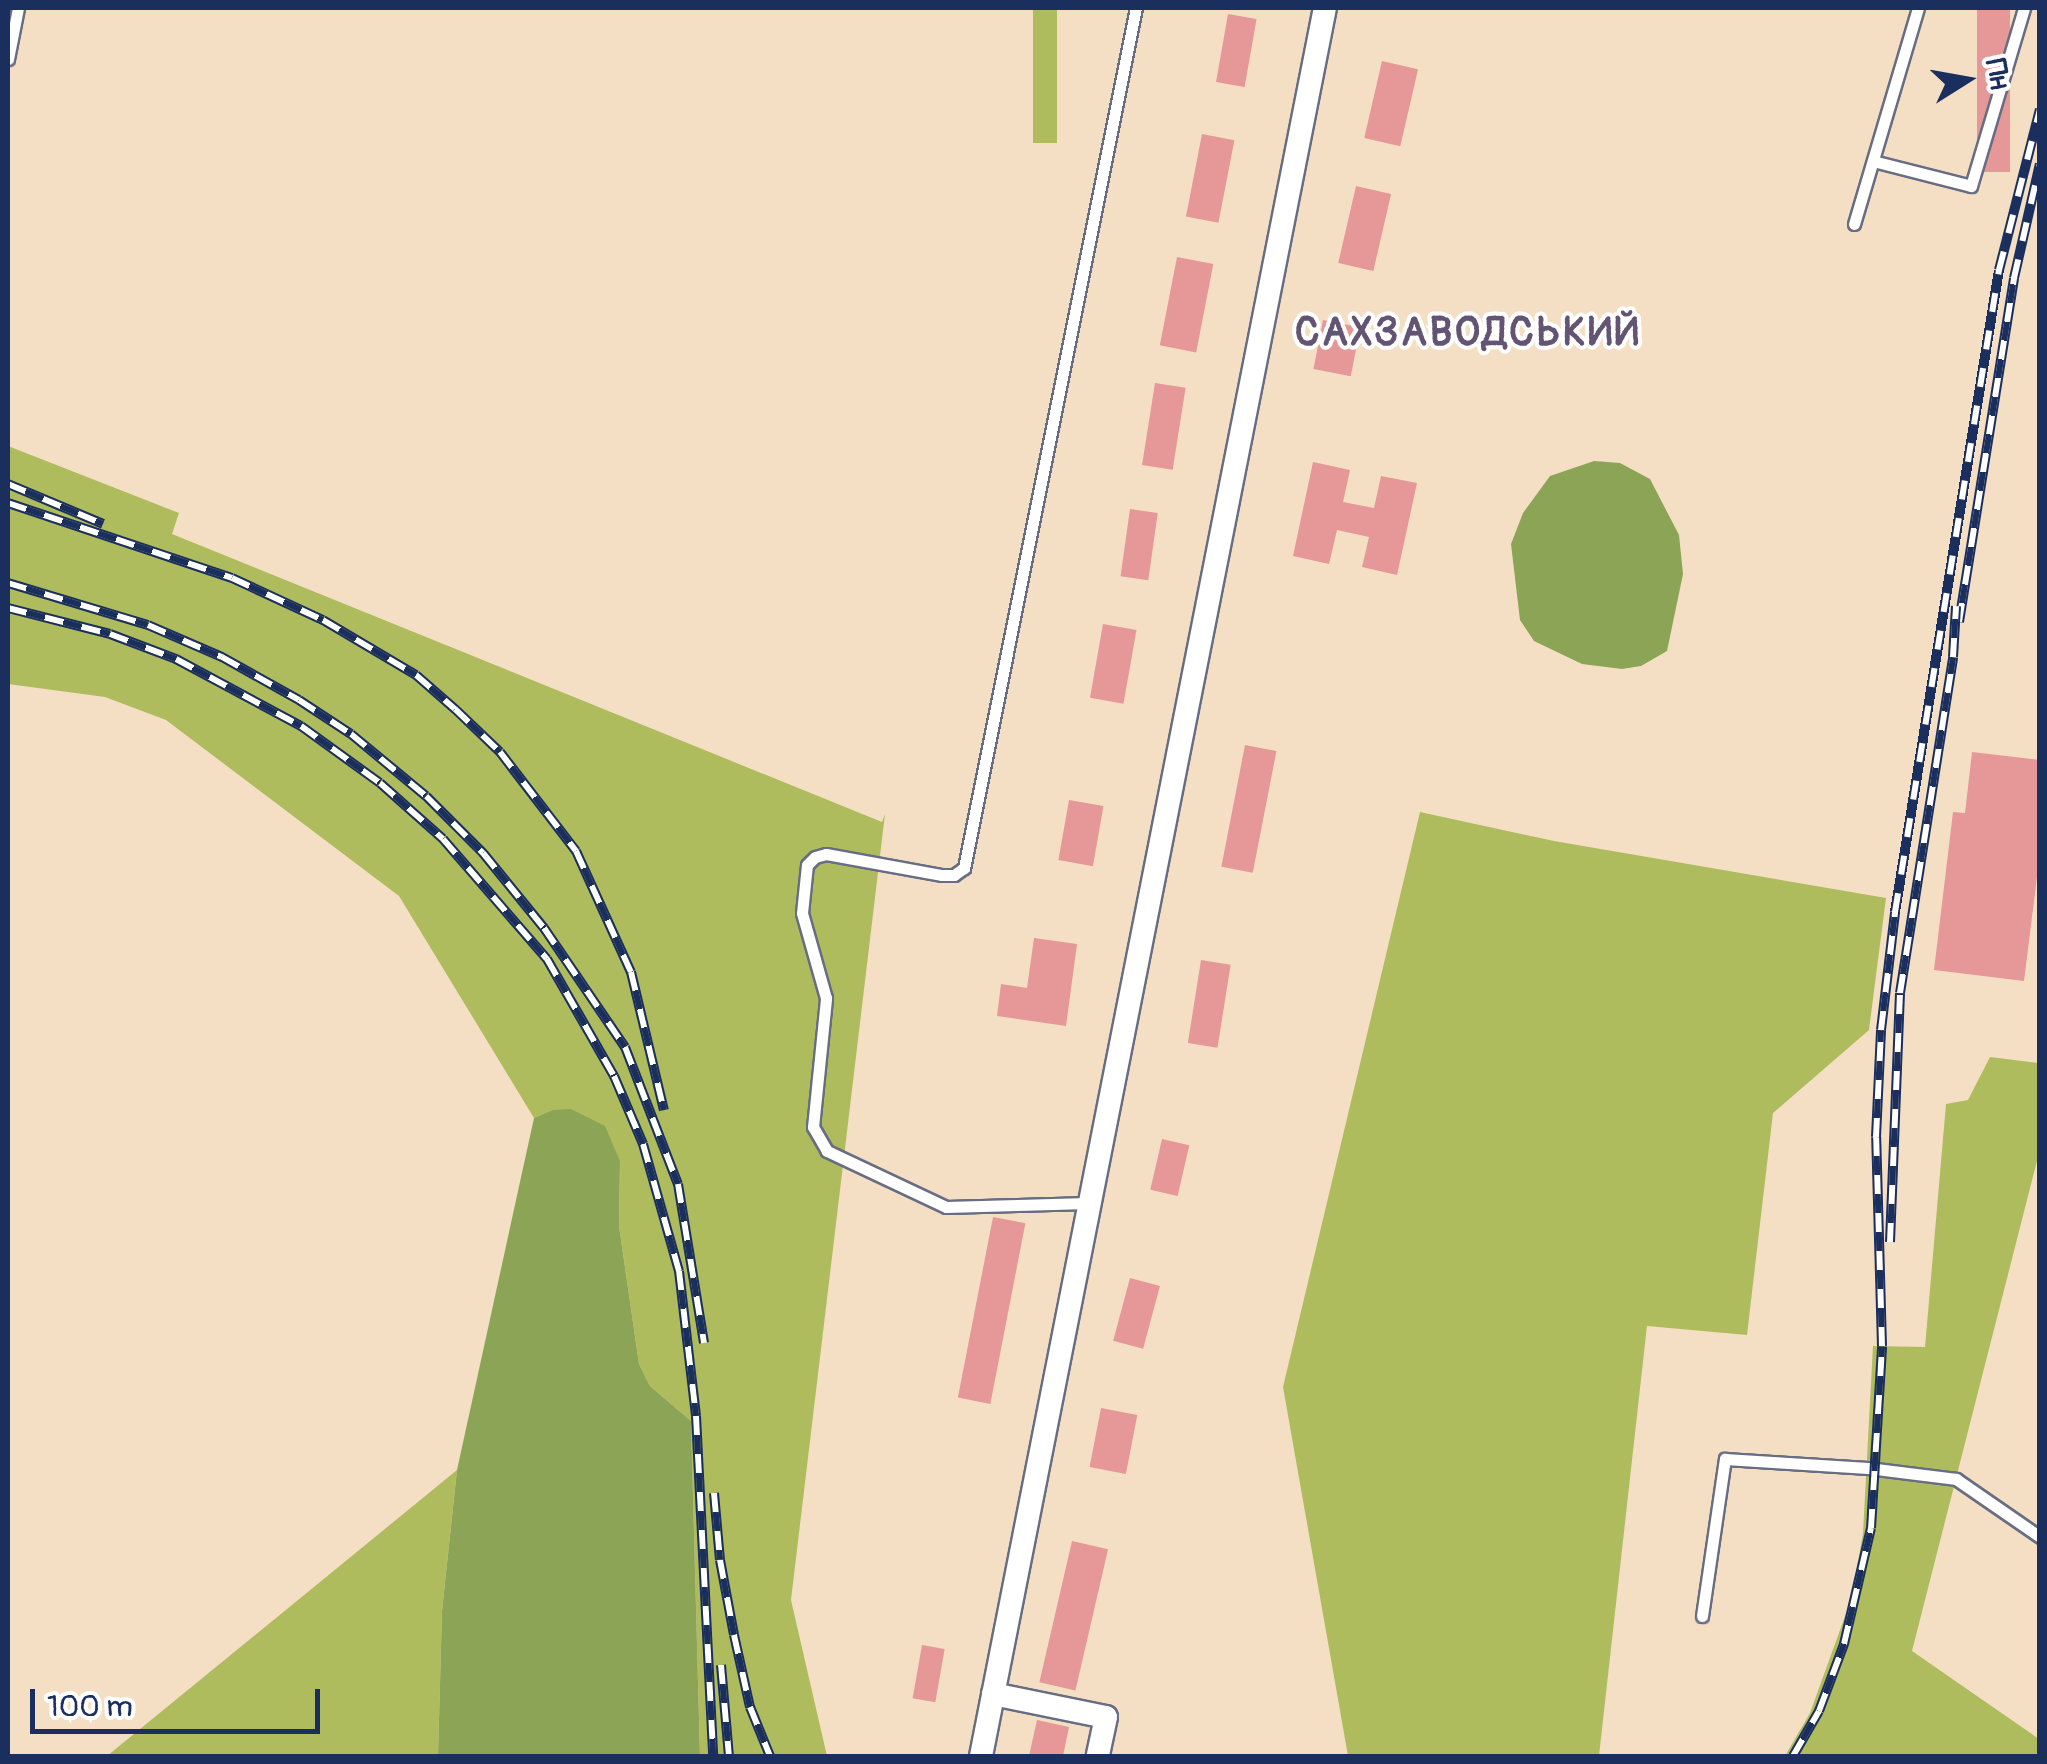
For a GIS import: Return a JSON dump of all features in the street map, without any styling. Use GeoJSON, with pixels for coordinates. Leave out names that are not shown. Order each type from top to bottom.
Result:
{"type":"FeatureCollection","features":[{"type":"Feature","properties":{"kind":"street"},"geometry":{"type":"LineString","coordinates":[[981,1756],[1325,8]]}},
{"type":"Feature","properties":{"kind":"street"},"geometry":{"type":"LineString","coordinates":[[993,1694],[1106,1717],[1098,1756]]}},
{"type":"Feature","properties":{"kind":"lane"},"geometry":{"type":"LineString","coordinates":[[8,59],[18,8]]}},
{"type":"Feature","properties":{"kind":"lane"},"geometry":{"type":"LineString","coordinates":[[1088,1203],[946,1207],[827,1151],[813,1127],[826,998],[802,912],[807,866],[815,857],[826,854],[942,875],[954,875],[964,868],[1136,8]]}},
{"type":"Feature","properties":{"kind":"lane"},"geometry":{"type":"LineString","coordinates":[[1854,224],[1918,8]]}},
{"type":"Feature","properties":{"kind":"lane"},"geometry":{"type":"LineString","coordinates":[[1872,161],[1971,186],[2024,8]]}},
{"type":"Feature","properties":{"kind":"lane"},"geometry":{"type":"LineString","coordinates":[[1702,1616],[1725,1459],[1868,1468],[1956,1479],[2040,1538]]}},
{"type":"Feature","properties":{"kind":"green space"},"geometry":{"type":"Polygon","coordinates":[[[1033,8],[1057,8],[1057,143],[1033,143],[1033,8]]]}},
{"type":"Feature","properties":{"kind":"green space"},"geometry":{"type":"Polygon","coordinates":[[[8,446],[179,513],[172,534],[882,822],[885,814],[791,1600],[827,1756],[700,1756],[691,1421],[650,1386],[639,1364],[619,1226],[620,1161],[552,1110],[534,1118],[399,896],[166,720],[105,697],[8,684],[8,446]]]}},
{"type":"Feature","properties":{"kind":"green space"},"geometry":{"type":"Polygon","coordinates":[[[1594,461],[1620,463],[1650,479],[1679,535],[1683,574],[1667,651],[1641,666],[1622,669],[1582,664],[1534,641],[1520,620],[1511,544],[1523,513],[1550,476],[1594,461]]]}},
{"type":"Feature","properties":{"kind":"green space"},"geometry":{"type":"Polygon","coordinates":[[[1420,812],[1554,841],[1886,898],[1869,1030],[1773,1113],[1747,1335],[1647,1326],[1599,1756],[1348,1756],[1283,1387],[1420,812]]]}},
{"type":"Feature","properties":{"kind":"green space"},"geometry":{"type":"Polygon","coordinates":[[[1990,1057],[2039,1063],[2039,1153],[1912,1651],[2039,1739],[2039,1756],[1785,1756],[1810,1713],[1852,1597],[1863,1533],[1873,1346],[1925,1347],[1946,1104],[1968,1100],[1990,1057]]]}},
{"type":"Feature","properties":{"kind":"green space"},"geometry":{"type":"Polygon","coordinates":[[[571,1109],[605,1126],[620,1161],[619,1226],[639,1364],[650,1386],[691,1421],[700,1756],[438,1756],[442,1611],[457,1470],[534,1118],[552,1110],[571,1109]]]}},
{"type":"Feature","properties":{"kind":"green space"},"geometry":{"type":"Polygon","coordinates":[[[457,1470],[442,1611],[438,1756],[107,1756],[457,1470]]]}},
{"type":"Feature","properties":{"kind":"building"},"geometry":{"type":"Polygon","coordinates":[[[1977,8],[2010,8],[2010,172],[1977,172],[1977,8]]]}},
{"type":"Feature","properties":{"kind":"building"},"geometry":{"type":"Polygon","coordinates":[[[1228,14],[1257,19],[1245,87],[1216,82],[1228,14]]]}},
{"type":"Feature","properties":{"kind":"building"},"geometry":{"type":"Polygon","coordinates":[[[1382,61],[1418,69],[1400,146],[1364,138],[1382,61]]]}},
{"type":"Feature","properties":{"kind":"building"},"geometry":{"type":"Polygon","coordinates":[[[1202,134],[1234,140],[1218,223],[1186,216],[1202,134]]]}},
{"type":"Feature","properties":{"kind":"building"},"geometry":{"type":"Polygon","coordinates":[[[1356,186],[1391,194],[1373,271],[1338,263],[1356,186]]]}},
{"type":"Feature","properties":{"kind":"building"},"geometry":{"type":"Polygon","coordinates":[[[1177,257],[1213,264],[1196,352],[1160,345],[1177,257]]]}},
{"type":"Feature","properties":{"kind":"building"},"geometry":{"type":"Polygon","coordinates":[[[1323,320],[1360,327],[1351,376],[1313,369],[1323,320]]]}},
{"type":"Feature","properties":{"kind":"building"},"geometry":{"type":"Polygon","coordinates":[[[1155,383],[1186,388],[1173,470],[1142,465],[1155,383]]]}},
{"type":"Feature","properties":{"kind":"building"},"geometry":{"type":"Polygon","coordinates":[[[1313,462],[1350,470],[1343,502],[1374,508],[1381,476],[1417,483],[1397,575],[1362,567],[1369,537],[1337,530],[1329,564],[1293,556],[1313,462]]]}},
{"type":"Feature","properties":{"kind":"building"},"geometry":{"type":"Polygon","coordinates":[[[1130,509],[1158,513],[1148,580],[1121,576],[1130,509]]]}},
{"type":"Feature","properties":{"kind":"building"},"geometry":{"type":"Polygon","coordinates":[[[1103,624],[1136,630],[1123,704],[1090,698],[1103,624]]]}},
{"type":"Feature","properties":{"kind":"building"},"geometry":{"type":"Polygon","coordinates":[[[1245,745],[1276,751],[1253,873],[1221,867],[1245,745]]]}},
{"type":"Feature","properties":{"kind":"building"},"geometry":{"type":"Polygon","coordinates":[[[1972,752],[2040,760],[2040,853],[2024,981],[1934,970],[1953,812],[1965,813],[1972,752]]]}},
{"type":"Feature","properties":{"kind":"building"},"geometry":{"type":"Polygon","coordinates":[[[1069,800],[1103,806],[1093,866],[1058,860],[1069,800]]]}},
{"type":"Feature","properties":{"kind":"building"},"geometry":{"type":"Polygon","coordinates":[[[1034,938],[1077,944],[1066,1026],[997,1016],[1001,984],[1027,988],[1034,938]]]}},
{"type":"Feature","properties":{"kind":"building"},"geometry":{"type":"Polygon","coordinates":[[[1201,960],[1231,965],[1217,1048],[1188,1043],[1201,960]]]}},
{"type":"Feature","properties":{"kind":"building"},"geometry":{"type":"Polygon","coordinates":[[[1162,1139],[1189,1145],[1178,1196],[1150,1190],[1162,1139]]]}},
{"type":"Feature","properties":{"kind":"building"},"geometry":{"type":"Polygon","coordinates":[[[993,1217],[1025,1223],[990,1404],[958,1398],[993,1217]]]}},
{"type":"Feature","properties":{"kind":"building"},"geometry":{"type":"Polygon","coordinates":[[[1130,1278],[1160,1286],[1143,1349],[1113,1341],[1130,1278]]]}},
{"type":"Feature","properties":{"kind":"building"},"geometry":{"type":"Polygon","coordinates":[[[1101,1408],[1137,1415],[1126,1474],[1090,1467],[1101,1408]]]}},
{"type":"Feature","properties":{"kind":"building"},"geometry":{"type":"Polygon","coordinates":[[[1072,1541],[1108,1549],[1075,1691],[1039,1682],[1072,1541]]]}},
{"type":"Feature","properties":{"kind":"building"},"geometry":{"type":"Polygon","coordinates":[[[922,1645],[945,1649],[935,1702],[913,1698],[922,1645]]]}},
{"type":"Feature","properties":{"kind":"building"},"geometry":{"type":"Polygon","coordinates":[[[1037,1720],[1069,1727],[1063,1756],[1029,1756],[1037,1720]]]}},
{"type":"Feature","properties":{"kind":"railway"},"geometry":{"type":"LineString","coordinates":[[1793,1756],[1819,1711],[1844,1644],[1871,1528],[1882,1346],[1876,1137],[1881,1030],[1895,912],[1999,270],[2040,109]]}},
{"type":"Feature","properties":{"kind":"railway"},"geometry":{"type":"LineString","coordinates":[[1959,622],[2014,278],[2040,164]]}},
{"type":"Feature","properties":{"kind":"railway"},"geometry":{"type":"LineString","coordinates":[[8,484],[103,524]]}},
{"type":"Feature","properties":{"kind":"railway"},"geometry":{"type":"LineString","coordinates":[[8,503],[232,578],[323,620],[416,675],[455,709],[500,752],[576,851],[631,972],[664,1110]]}},
{"type":"Feature","properties":{"kind":"railway"},"geometry":{"type":"LineString","coordinates":[[8,583],[148,625],[222,657],[299,700],[351,734],[426,796],[483,853],[544,928],[625,1047],[678,1184],[704,1343]]}},
{"type":"Feature","properties":{"kind":"railway"},"geometry":{"type":"LineString","coordinates":[[1890,1242],[1900,993],[1953,657],[1956,606]]}},
{"type":"Feature","properties":{"kind":"railway"},"geometry":{"type":"LineString","coordinates":[[8,608],[110,634],[176,659],[301,726],[380,783],[443,839],[547,959],[614,1076],[643,1144],[679,1271],[696,1416],[713,1756]]}},
{"type":"Feature","properties":{"kind":"railway"},"geometry":{"type":"LineString","coordinates":[[714,1493],[720,1560],[734,1635],[750,1707],[770,1756]]}},
{"type":"Feature","properties":{"kind":"railway"},"geometry":{"type":"LineString","coordinates":[[721,1665],[729,1756]]}},
{"type":"Feature","properties":{"kind":"district","name":"САХЗАВОДСЬКИЙ"},"geometry":{"type":"Point","coordinates":[1468,333]}}]}
